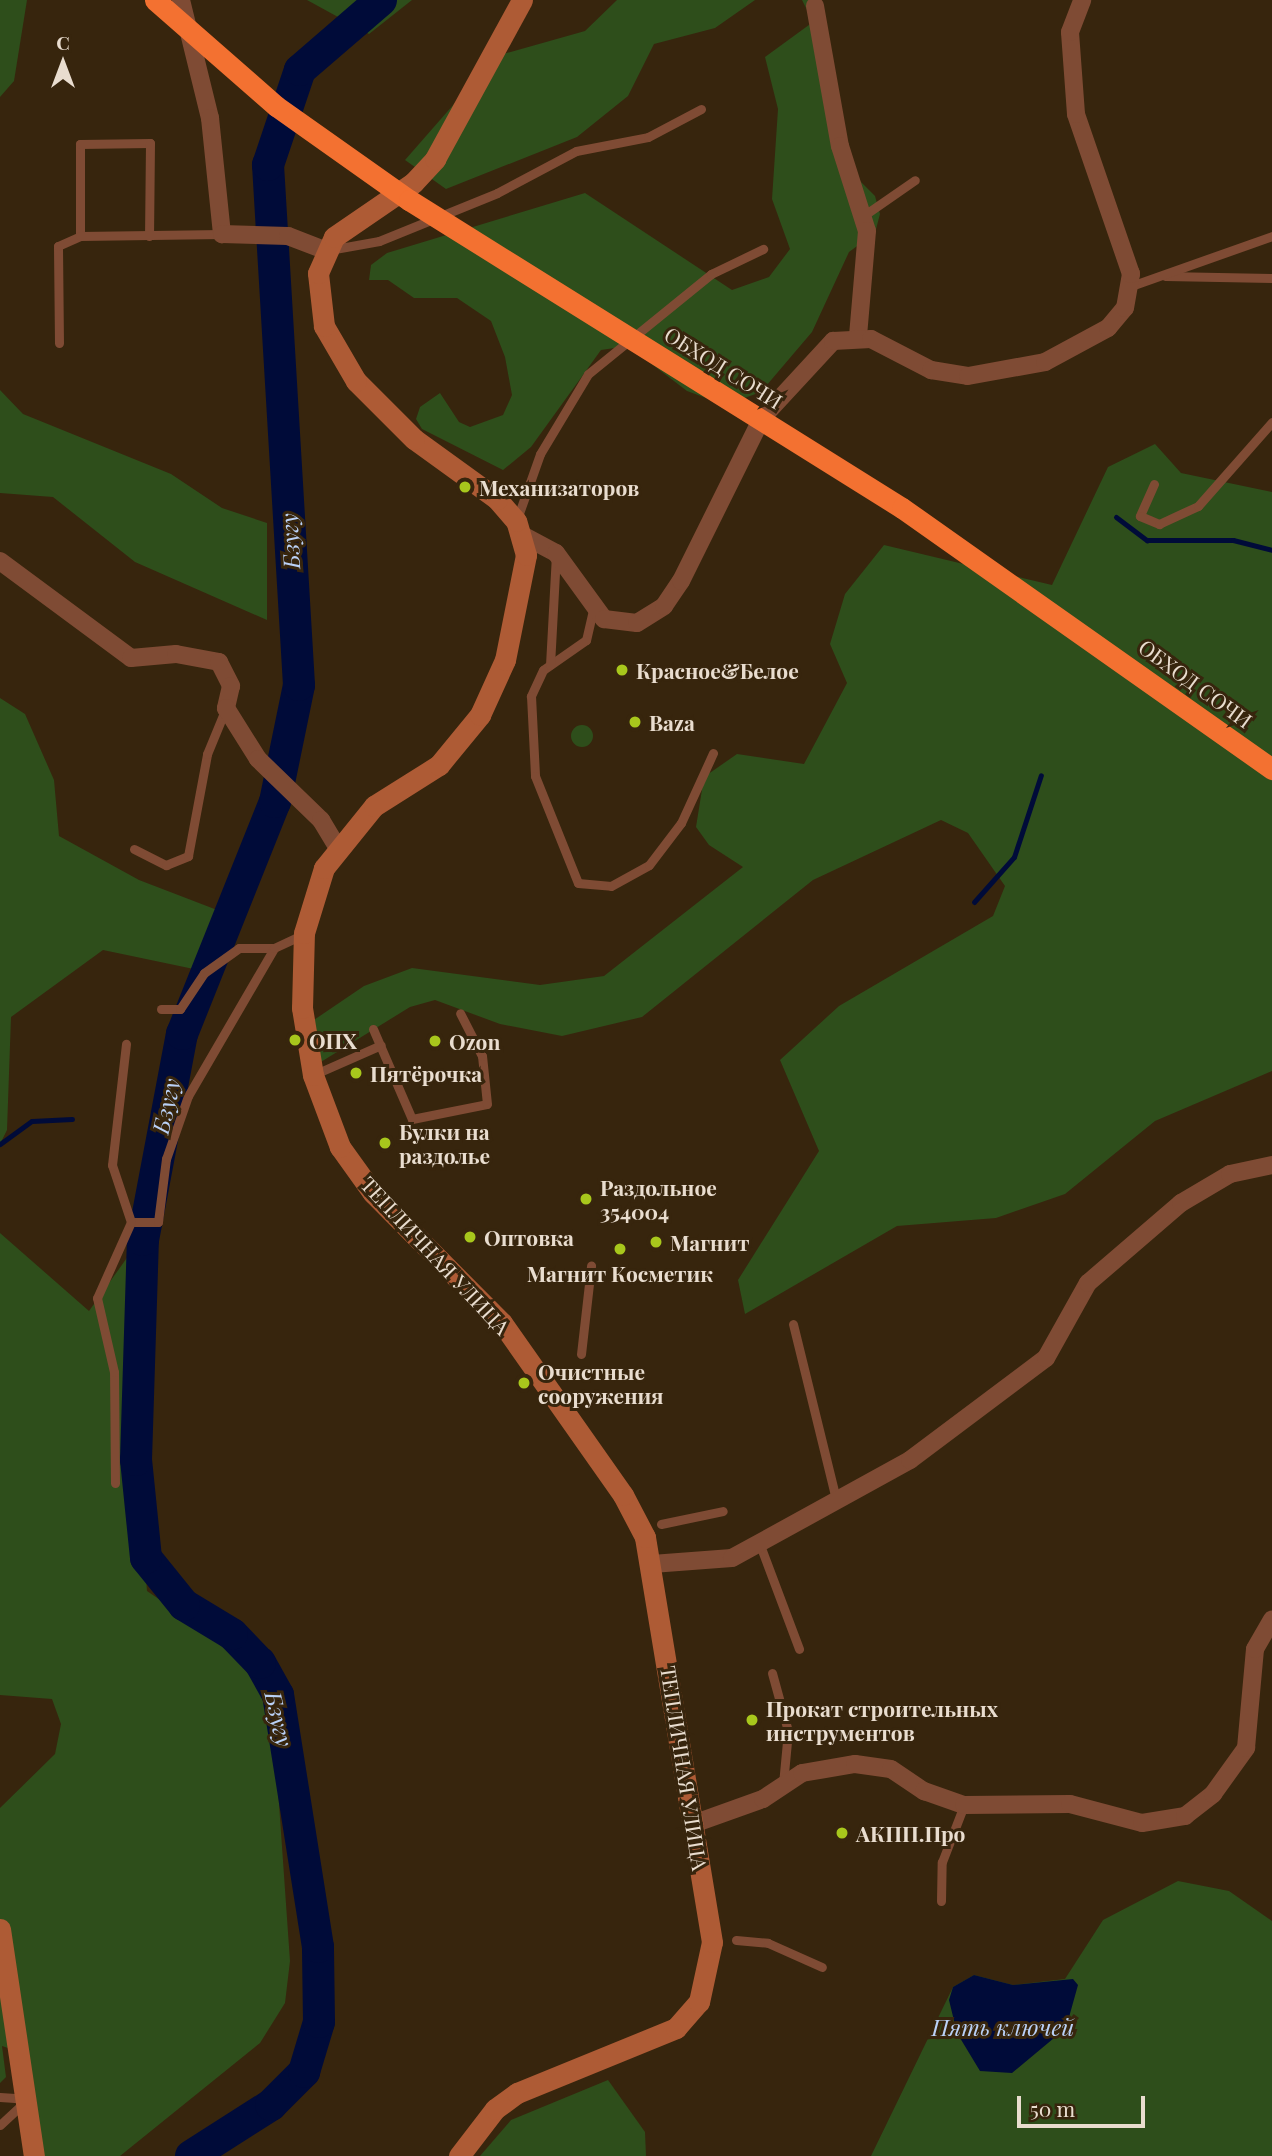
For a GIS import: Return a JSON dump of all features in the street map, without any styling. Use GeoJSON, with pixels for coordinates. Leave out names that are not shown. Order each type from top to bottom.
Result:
{"type":"FeatureCollection","features":[{"type":"Feature","properties":{"kind":"highway","name":"ОБХОД СОЧИ"},"geometry":{"type":"LineString","coordinates":[[155,0],[276,106],[409,200],[902,508],[1272,769]]}},
{"type":"Feature","properties":{"kind":"street"},"geometry":{"type":"LineString","coordinates":[[181,0],[211,118],[222,234],[288,236],[327,251]]}},
{"type":"Feature","properties":{"kind":"street"},"geometry":{"type":"LineString","coordinates":[[522,0],[435,159],[392,199],[347,226],[327,251],[318,300],[324,326],[356,381],[378,409],[497,499],[520,529],[556,553],[593,610],[626,624],[664,606],[762,418],[818,350],[858,337],[891,345],[950,376],[994,373],[1079,348],[1108,328],[1125,308],[1131,286],[1129,257],[1076,114],[1070,32],[1082,0]]}},
{"type":"Feature","properties":{"kind":"street"},"geometry":{"type":"LineString","coordinates":[[815,6],[840,146],[863,216],[858,337]]}},
{"type":"Feature","properties":{"kind":"street","name":"ТЕПЛИЧНАЯ УЛИЦА"},"geometry":{"type":"LineString","coordinates":[[459,2156],[495,2109],[517,2092],[654,2039],[689,2017],[704,1988],[712,1942],[652,1564],[623,1495],[502,1323],[373,1193],[341,1147],[313,1076],[302,1008],[304,933],[336,845],[373,806],[439,765],[480,715],[505,660],[524,572],[520,529]]}},
{"type":"Feature","properties":{"kind":"street"},"geometry":{"type":"LineString","coordinates":[[0,561],[131,658],[176,653],[219,662],[231,686],[226,708],[258,759],[295,795],[336,845]]}},
{"type":"Feature","properties":{"kind":"street"},"geometry":{"type":"LineString","coordinates":[[652,1564],[715,1563],[760,1545],[836,1499],[909,1460],[1013,1388],[1051,1350],[1088,1283],[1181,1203],[1230,1174],[1272,1165]]}},
{"type":"Feature","properties":{"kind":"street"},"geometry":{"type":"LineString","coordinates":[[693,1824],[782,1786],[802,1773],[855,1764],[891,1769],[924,1791],[964,1805],[1070,1804],[1142,1824],[1185,1816],[1213,1794],[1246,1748],[1255,1649],[1272,1620]]}},
{"type":"Feature","properties":{"kind":"street"},"geometry":{"type":"LineString","coordinates":[[0,1929],[34,2156]]}},
{"type":"Feature","properties":{"kind":"lane"},"geometry":{"type":"LineString","coordinates":[[327,251],[379,241],[497,193],[576,151],[648,137],[701,109]]}},
{"type":"Feature","properties":{"kind":"lane"},"geometry":{"type":"LineString","coordinates":[[80,236],[80,144],[150,143],[149,236]]}},
{"type":"Feature","properties":{"kind":"lane"},"geometry":{"type":"LineString","coordinates":[[863,216],[915,180]]}},
{"type":"Feature","properties":{"kind":"lane"},"geometry":{"type":"LineString","coordinates":[[59,343],[58,246],[80,236],[222,234]]}},
{"type":"Feature","properties":{"kind":"lane"},"geometry":{"type":"LineString","coordinates":[[1131,286],[1272,236]]}},
{"type":"Feature","properties":{"kind":"lane"},"geometry":{"type":"LineString","coordinates":[[520,529],[540,454],[588,374],[711,274],[763,249]]}},
{"type":"Feature","properties":{"kind":"lane"},"geometry":{"type":"LineString","coordinates":[[1164,276],[1272,278]]}},
{"type":"Feature","properties":{"kind":"lane"},"geometry":{"type":"LineString","coordinates":[[1154,484],[1140,516],[1159,524],[1198,506],[1272,422]]}},
{"type":"Feature","properties":{"kind":"lane"},"geometry":{"type":"LineString","coordinates":[[550,665],[556,553]]}},
{"type":"Feature","properties":{"kind":"lane"},"geometry":{"type":"LineString","coordinates":[[593,610],[586,640],[537,676],[531,696],[535,776],[583,887],[611,886],[649,865],[681,823],[713,753]]}},
{"type":"Feature","properties":{"kind":"lane"},"geometry":{"type":"LineString","coordinates":[[134,849],[166,865],[188,856],[207,754],[226,708]]}},
{"type":"Feature","properties":{"kind":"lane"},"geometry":{"type":"LineString","coordinates":[[161,1009],[180,1009],[204,974],[239,947],[274,947],[304,933]]}},
{"type":"Feature","properties":{"kind":"lane"},"geometry":{"type":"LineString","coordinates":[[131,1222],[158,1222],[166,1159],[188,1096],[274,947]]}},
{"type":"Feature","properties":{"kind":"lane"},"geometry":{"type":"LineString","coordinates":[[373,1029],[412,1119],[487,1104],[482,1056],[460,1013]]}},
{"type":"Feature","properties":{"kind":"lane"},"geometry":{"type":"LineString","coordinates":[[115,1483],[114,1372],[97,1298],[131,1222],[112,1165],[126,1044]]}},
{"type":"Feature","properties":{"kind":"lane"},"geometry":{"type":"LineString","coordinates":[[313,1076],[381,1045]]}},
{"type":"Feature","properties":{"kind":"lane"},"geometry":{"type":"LineString","coordinates":[[581,1354],[591,1266]]}},
{"type":"Feature","properties":{"kind":"lane"},"geometry":{"type":"LineString","coordinates":[[793,1324],[836,1499]]}},
{"type":"Feature","properties":{"kind":"lane"},"geometry":{"type":"LineString","coordinates":[[661,1524],[723,1511]]}},
{"type":"Feature","properties":{"kind":"lane"},"geometry":{"type":"LineString","coordinates":[[760,1545],[799,1649]]}},
{"type":"Feature","properties":{"kind":"lane"},"geometry":{"type":"LineString","coordinates":[[772,1673],[789,1731],[782,1786]]}},
{"type":"Feature","properties":{"kind":"lane"},"geometry":{"type":"LineString","coordinates":[[941,1901],[942,1862],[964,1805]]}},
{"type":"Feature","properties":{"kind":"lane"},"geometry":{"type":"LineString","coordinates":[[736,1940],[768,1943],[822,1967]]}},
{"type":"Feature","properties":{"kind":"lane"},"geometry":{"type":"LineString","coordinates":[[0,2097],[27,2099]]}},
{"type":"Feature","properties":{"kind":"lane"},"geometry":{"type":"LineString","coordinates":[[0,2125],[27,2099]]}},
{"type":"Feature","properties":{"kind":"green space"},"geometry":{"type":"Polygon","coordinates":[[[0,0],[27,0],[14,81],[0,97],[0,0]]]}},
{"type":"Feature","properties":{"kind":"green space"},"geometry":{"type":"Polygon","coordinates":[[[307,0],[412,0],[369,34],[307,0]]]}},
{"type":"Feature","properties":{"kind":"green space"},"geometry":{"type":"Polygon","coordinates":[[[617,0],[755,0],[715,28],[654,44],[628,96],[577,137],[446,189],[405,160],[496,56],[585,31],[617,0]]]}},
{"type":"Feature","properties":{"kind":"green space"},"geometry":{"type":"Polygon","coordinates":[[[802,0],[821,0],[838,159],[875,196],[880,214],[875,233],[849,252],[812,332],[761,392],[725,405],[687,391],[628,346],[601,350],[531,447],[503,470],[422,429],[416,419],[420,407],[440,393],[459,422],[470,427],[503,415],[512,395],[505,357],[491,321],[457,298],[414,298],[388,280],[369,280],[371,265],[387,253],[585,193],[732,290],[769,277],[790,249],[772,199],[778,109],[765,57],[813,22],[802,0]]]}},
{"type":"Feature","properties":{"kind":"green space"},"geometry":{"type":"Polygon","coordinates":[[[0,390],[23,414],[171,474],[222,508],[267,523],[267,620],[135,562],[53,497],[0,493],[0,390]]]}},
{"type":"Feature","properties":{"kind":"green space"},"geometry":{"type":"Polygon","coordinates":[[[1155,444],[1181,473],[1272,492],[1272,1071],[1155,1121],[1065,1194],[996,1218],[897,1226],[745,1314],[738,1280],[819,1151],[780,1060],[839,1006],[993,916],[1005,886],[968,833],[941,820],[813,880],[642,1017],[562,1036],[500,1024],[435,1000],[410,1007],[316,1065],[308,1024],[364,986],[412,968],[540,985],[604,976],[743,867],[709,845],[696,827],[704,777],[737,754],[804,764],[847,683],[830,644],[845,594],[884,545],[1052,585],[1108,467],[1155,444]]]}},
{"type":"Feature","properties":{"kind":"green space"},"geometry":{"type":"Polygon","coordinates":[[[0,698],[25,714],[54,780],[59,836],[139,880],[238,918],[208,972],[103,950],[11,1017],[7,1130],[0,1144],[0,698]]]}},
{"type":"Feature","properties":{"kind":"green space"},"geometry":{"type":"Polygon","coordinates":[[[582,725],[590,728],[593,736],[590,744],[582,747],[574,744],[571,736],[574,728],[582,725]]]}},
{"type":"Feature","properties":{"kind":"green space"},"geometry":{"type":"Polygon","coordinates":[[[0,1233],[89,1311],[139,1241],[125,1303],[147,1591],[270,1675],[290,1961],[285,2003],[260,2043],[120,2156],[34,2156],[20,2052],[2,2046],[6,2077],[0,2083],[0,1808],[55,1754],[61,1724],[52,1699],[0,1695],[0,1233]]]}},
{"type":"Feature","properties":{"kind":"green space"},"geometry":{"type":"Polygon","coordinates":[[[1178,1881],[1229,1891],[1272,1921],[1272,2156],[871,2156],[953,1987],[974,1975],[1013,1985],[1065,1979],[1103,1920],[1178,1881]]]}},
{"type":"Feature","properties":{"kind":"green space"},"geometry":{"type":"Polygon","coordinates":[[[608,2080],[645,2132],[646,2156],[480,2156],[511,2120],[608,2080]]]}},
{"type":"Feature","properties":{"kind":"water","name":"Пять ключей"},"geometry":{"type":"Polygon","coordinates":[[[974,1975],[1013,1985],[1073,1979],[1078,1985],[1066,2028],[1012,2073],[980,2071],[957,2033],[949,2000],[953,1987],[974,1975]]]}},
{"type":"Feature","properties":{"kind":"waterway","name":"Бзугу"},"geometry":{"type":"LineString","coordinates":[[191,2156],[271,2105],[304,2072],[319,2022],[318,1947],[278,1695],[260,1663],[232,1634],[184,1605],[146,1558],[136,1460],[143,1240],[182,1034],[275,802],[299,685],[268,165],[300,70],[381,0]]}},
{"type":"Feature","properties":{"kind":"waterway"},"geometry":{"type":"LineString","coordinates":[[1116,517],[1147,540],[1233,540],[1272,550]]}},
{"type":"Feature","properties":{"kind":"waterway"},"geometry":{"type":"LineString","coordinates":[[974,902],[1014,857],[1041,775]]}},
{"type":"Feature","properties":{"kind":"waterway"},"geometry":{"type":"LineString","coordinates":[[0,1144],[32,1121],[72,1119]]}},
{"type":"Feature","properties":{"kind":"place","name":"Механизаторов"},"geometry":{"type":"Point","coordinates":[465,487]}},
{"type":"Feature","properties":{"kind":"place","name":"Красное&Белое"},"geometry":{"type":"Point","coordinates":[622,670]}},
{"type":"Feature","properties":{"kind":"place","name":"Baza"},"geometry":{"type":"Point","coordinates":[635,722]}},
{"type":"Feature","properties":{"kind":"place","name":"ОПХ"},"geometry":{"type":"Point","coordinates":[295,1040]}},
{"type":"Feature","properties":{"kind":"place","name":"Ozon"},"geometry":{"type":"Point","coordinates":[435,1041]}},
{"type":"Feature","properties":{"kind":"place","name":"Пятёрочка"},"geometry":{"type":"Point","coordinates":[356,1073]}},
{"type":"Feature","properties":{"kind":"place","name":"Булки на раздолье"},"geometry":{"type":"Point","coordinates":[385,1143]}},
{"type":"Feature","properties":{"kind":"place","name":"Раздольное 354004"},"geometry":{"type":"Point","coordinates":[586,1199]}},
{"type":"Feature","properties":{"kind":"place","name":"Оптовка"},"geometry":{"type":"Point","coordinates":[470,1237]}},
{"type":"Feature","properties":{"kind":"place","name":"Магнит"},"geometry":{"type":"Point","coordinates":[656,1242]}},
{"type":"Feature","properties":{"kind":"place","name":"Магнит Косметик"},"geometry":{"type":"Point","coordinates":[620,1249]}},
{"type":"Feature","properties":{"kind":"place","name":"Очистные сооружения"},"geometry":{"type":"Point","coordinates":[524,1383]}},
{"type":"Feature","properties":{"kind":"place","name":"Прокат строительных инструментов"},"geometry":{"type":"Point","coordinates":[752,1720]}},
{"type":"Feature","properties":{"kind":"place","name":"АКПП.Про"},"geometry":{"type":"Point","coordinates":[842,1833]}}]}
